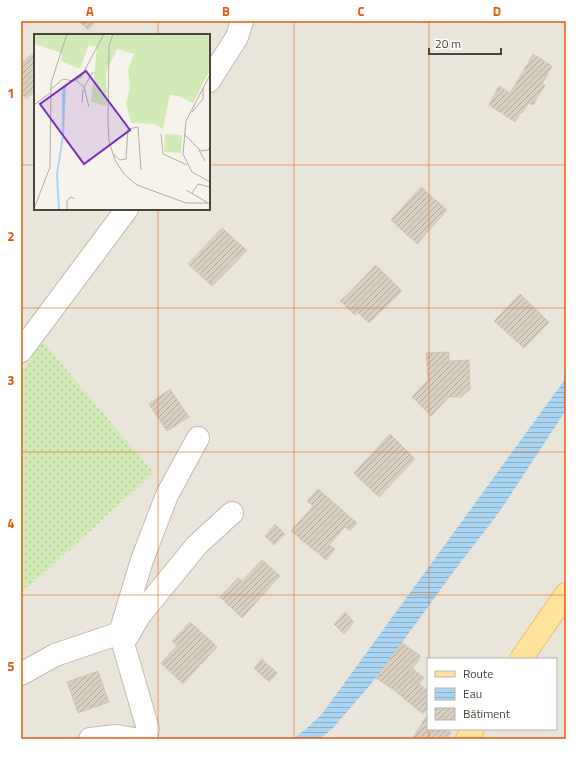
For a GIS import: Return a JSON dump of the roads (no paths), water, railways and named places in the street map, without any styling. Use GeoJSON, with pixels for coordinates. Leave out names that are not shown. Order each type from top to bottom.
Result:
{"type":"FeatureCollection","features":[{"type":"Feature","properties":{"kind":"main road"},"geometry":{"type":"LineString","coordinates":[[522,658],[566,594]]}},
{"type":"Feature","properties":{"kind":"main road"},"geometry":{"type":"LineString","coordinates":[[467,739],[472,730]]}},
{"type":"Feature","properties":{"kind":"street"},"geometry":{"type":"LineString","coordinates":[[210,78],[237,37],[242,21]]}},
{"type":"Feature","properties":{"kind":"street"},"geometry":{"type":"LineString","coordinates":[[21,351],[126,210]]}},
{"type":"Feature","properties":{"kind":"street"},"geometry":{"type":"LineString","coordinates":[[146,739],[148,728],[123,644],[142,560],[167,495],[198,438]]}},
{"type":"Feature","properties":{"kind":"street"},"geometry":{"type":"LineString","coordinates":[[123,644],[139,616],[197,545],[232,513]]}},
{"type":"Feature","properties":{"kind":"street"},"geometry":{"type":"LineString","coordinates":[[21,674],[55,655],[123,644]]}},
{"type":"Feature","properties":{"kind":"street"},"geometry":{"type":"LineString","coordinates":[[90,739],[116,736],[134,739]]}},
{"type":"Feature","properties":{"kind":"water"},"geometry":{"type":"Polygon","coordinates":[[[566,378],[566,410],[500,511],[376,678],[333,728],[320,739],[292,739],[305,730],[322,714],[566,378]]]}}]}
